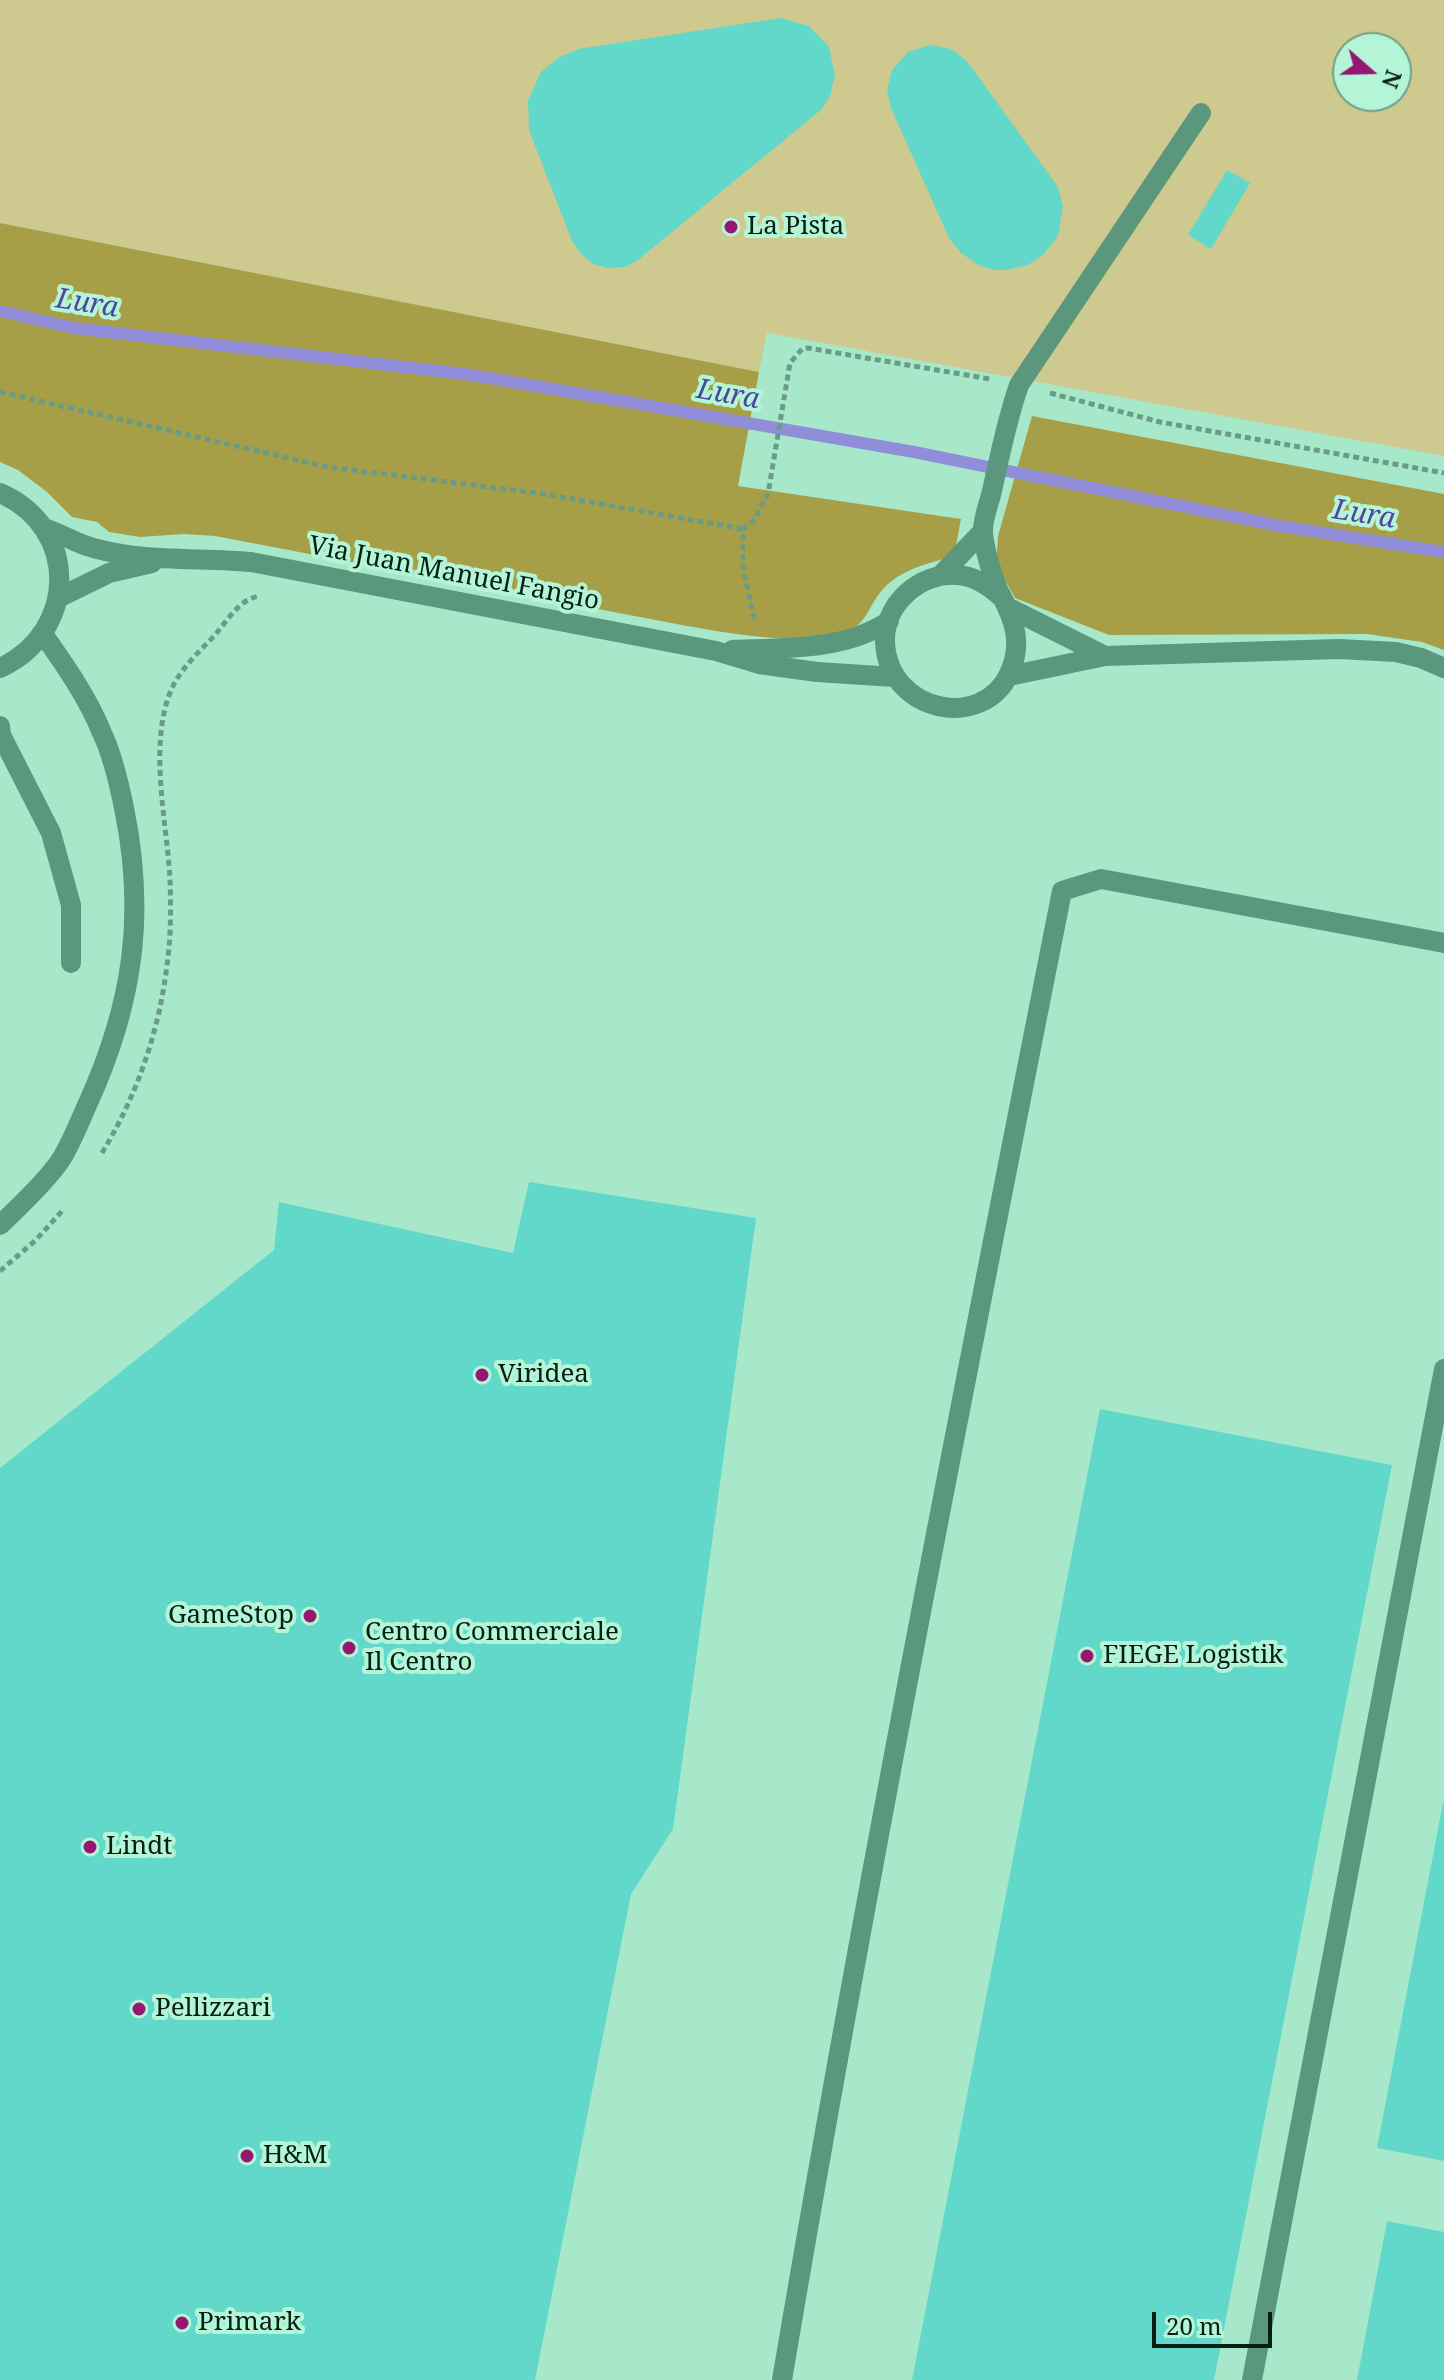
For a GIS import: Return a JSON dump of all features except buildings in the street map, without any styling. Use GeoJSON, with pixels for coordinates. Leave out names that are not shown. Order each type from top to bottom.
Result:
{"type":"FeatureCollection","features":[{"type":"Feature","properties":{"kind":"street"},"geometry":{"type":"LineString","coordinates":[[1105,656],[1005,602],[974,579],[957,575],[924,581],[909,590],[889,621],[885,638],[887,658],[895,677],[910,694],[930,705],[952,709],[974,704],[994,693],[1009,676],[1017,654],[1014,623],[1005,602],[983,531],[1011,407],[1019,385],[1201,113]]}},
{"type":"Feature","properties":{"kind":"street","name":"Via Juan Manuel Fangio"},"geometry":{"type":"LineString","coordinates":[[0,493],[19,502],[44,528],[58,562],[58,598],[53,617],[30,650],[0,668]]}},
{"type":"Feature","properties":{"kind":"street","name":"Via Juan Manuel Fangio"},"geometry":{"type":"LineString","coordinates":[[44,528],[102,549],[180,559],[251,562],[716,651],[774,666],[895,677]]}},
{"type":"Feature","properties":{"kind":"street"},"geometry":{"type":"LineString","coordinates":[[940,576],[983,531]]}},
{"type":"Feature","properties":{"kind":"street","name":"Via Juan Manuel Fangio"},"geometry":{"type":"LineString","coordinates":[[58,598],[109,573],[180,559]]}},
{"type":"Feature","properties":{"kind":"street","name":"Via Juan Manuel Fangio"},"geometry":{"type":"LineString","coordinates":[[716,651],[826,644],[856,638],[889,621]]}},
{"type":"Feature","properties":{"kind":"street"},"geometry":{"type":"LineString","coordinates":[[0,1225],[61,1160],[84,1111],[117,1021],[129,977],[134,936],[134,861],[110,755],[95,718],[43,634]]}},
{"type":"Feature","properties":{"kind":"street"},"geometry":{"type":"LineString","coordinates":[[1009,676],[1105,656],[1369,650],[1396,652],[1444,668]]}},
{"type":"Feature","properties":{"kind":"street"},"geometry":{"type":"LineString","coordinates":[[0,726],[1,735],[51,833],[71,905],[71,963]]}},
{"type":"Feature","properties":{"kind":"street"},"geometry":{"type":"LineString","coordinates":[[782,2380],[838,2053],[956,1427],[1062,891],[1101,879],[1444,943]]}},
{"type":"Feature","properties":{"kind":"street"},"geometry":{"type":"LineString","coordinates":[[1252,2380],[1444,1369]]}},
{"type":"Feature","properties":{"kind":"path"},"geometry":{"type":"LineString","coordinates":[[751,649],[755,630],[743,567],[743,529],[763,508],[771,481],[790,363],[802,349],[1019,385],[1160,422],[1444,473]]}},
{"type":"Feature","properties":{"kind":"path"},"geometry":{"type":"LineString","coordinates":[[0,392],[328,467],[544,494],[743,529]]}},
{"type":"Feature","properties":{"kind":"path"},"geometry":{"type":"LineString","coordinates":[[97,1163],[123,1117],[147,1058],[168,962],[170,878],[161,790],[166,706],[182,670],[244,601],[265,596]]}},
{"type":"Feature","properties":{"kind":"path"},"geometry":{"type":"LineString","coordinates":[[0,1271],[36,1240],[66,1206]]}},
{"type":"Feature","properties":{"kind":"shaded area","name":"La Pista"},"geometry":{"type":"Polygon","coordinates":[[[0,0],[1444,0],[1444,456],[767,333],[759,372],[0,223],[0,0]]]}},
{"type":"Feature","properties":{"kind":"shaded area"},"geometry":{"type":"Polygon","coordinates":[[[0,223],[759,372],[738,486],[961,519],[954,556],[913,569],[894,579],[879,594],[865,618],[842,633],[793,639],[710,630],[215,536],[184,534],[140,537],[109,532],[97,522],[72,517],[47,492],[18,470],[0,462],[0,223]]]}},
{"type":"Feature","properties":{"kind":"shaded area"},"geometry":{"type":"Polygon","coordinates":[[[1032,416],[1444,494],[1444,650],[1422,642],[1367,634],[1109,635],[1015,598],[996,564],[998,536],[1032,416]]]}},
{"type":"Feature","properties":{"kind":"waterway","name":"Lura"},"geometry":{"type":"LineString","coordinates":[[0,311],[74,328],[472,375],[914,452],[1280,526],[1444,552]]}},
{"type":"Feature","properties":{"kind":"place","name":"La Pista"},"geometry":{"type":"Point","coordinates":[731,227]}},
{"type":"Feature","properties":{"kind":"place","name":"Viridea"},"geometry":{"type":"Point","coordinates":[482,1375]}},
{"type":"Feature","properties":{"kind":"place","name":"GameStop"},"geometry":{"type":"Point","coordinates":[310,1616]}},
{"type":"Feature","properties":{"kind":"place","name":"Centro Commerciale Il Centro"},"geometry":{"type":"Point","coordinates":[349,1648]}},
{"type":"Feature","properties":{"kind":"place","name":"FIEGE Logistik"},"geometry":{"type":"Point","coordinates":[1087,1656]}},
{"type":"Feature","properties":{"kind":"place","name":"Lindt"},"geometry":{"type":"Point","coordinates":[90,1847]}},
{"type":"Feature","properties":{"kind":"place","name":"Pellizzari"},"geometry":{"type":"Point","coordinates":[139,2009]}},
{"type":"Feature","properties":{"kind":"place","name":"H&M"},"geometry":{"type":"Point","coordinates":[247,2156]}},
{"type":"Feature","properties":{"kind":"place","name":"Primark"},"geometry":{"type":"Point","coordinates":[182,2323]}}]}
